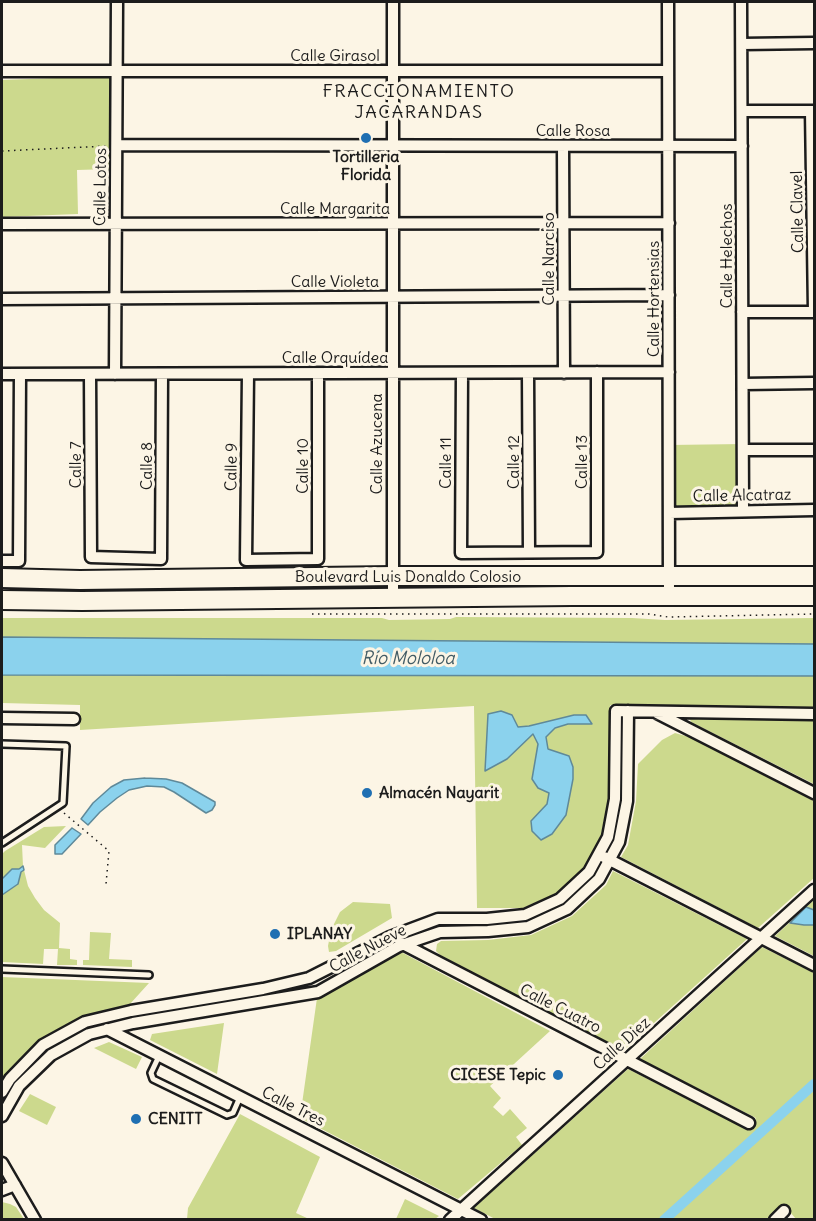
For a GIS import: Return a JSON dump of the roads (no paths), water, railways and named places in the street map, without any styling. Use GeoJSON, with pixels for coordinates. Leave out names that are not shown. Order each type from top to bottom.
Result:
{"type":"FeatureCollection","features":[{"type":"Feature","properties":{"kind":"main road","name":"Boulevard Luis Donaldo Colosio"},"geometry":{"type":"LineString","coordinates":[[2,578],[80,580],[393,576],[814,576]]}},
{"type":"Feature","properties":{"kind":"main road"},"geometry":{"type":"LineString","coordinates":[[572,596],[588,589],[661,587],[669,576]]}},
{"type":"Feature","properties":{"kind":"main road","name":"Boulevard Luis Donaldo Colosio"},"geometry":{"type":"LineString","coordinates":[[2,600],[814,596]]}},
{"type":"Feature","properties":{"kind":"street","name":"Calle Lotos"},"geometry":{"type":"LineString","coordinates":[[115,374],[117,2]]}},
{"type":"Feature","properties":{"kind":"street","name":"Calle Azucena"},"geometry":{"type":"LineString","coordinates":[[393,2],[393,599]]}},
{"type":"Feature","properties":{"kind":"street","name":"Calle Hortensias"},"geometry":{"type":"LineString","coordinates":[[668,2],[669,596]]}},
{"type":"Feature","properties":{"kind":"street","name":"Calle Helechos"},"geometry":{"type":"LineString","coordinates":[[741,2],[743,510]]}},
{"type":"Feature","properties":{"kind":"street"},"geometry":{"type":"LineString","coordinates":[[742,44],[814,44]]}},
{"type":"Feature","properties":{"kind":"street","name":"Calle Girasol"},"geometry":{"type":"LineString","coordinates":[[2,72],[668,71]]}},
{"type":"Feature","properties":{"kind":"street"},"geometry":{"type":"LineString","coordinates":[[742,111],[813,111]]}},
{"type":"Feature","properties":{"kind":"street","name":"Calle Clavel"},"geometry":{"type":"LineString","coordinates":[[813,111],[814,312]]}},
{"type":"Feature","properties":{"kind":"street","name":"Calle Rosa"},"geometry":{"type":"LineString","coordinates":[[117,146],[742,146]]}},
{"type":"Feature","properties":{"kind":"street","name":"Calle Narciso"},"geometry":{"type":"LineString","coordinates":[[563,146],[564,373]]}},
{"type":"Feature","properties":{"kind":"street","name":"Calle Margarita"},"geometry":{"type":"LineString","coordinates":[[2,224],[669,223]]}},
{"type":"Feature","properties":{"kind":"street","name":"Calle Violeta"},"geometry":{"type":"LineString","coordinates":[[2,299],[669,294]]}},
{"type":"Feature","properties":{"kind":"street"},"geometry":{"type":"LineString","coordinates":[[742,312],[814,312]]}},
{"type":"Feature","properties":{"kind":"street","name":"Calle 13"},"geometry":{"type":"LineString","coordinates":[[529,552],[597,552],[597,372]]}},
{"type":"Feature","properties":{"kind":"street","name":"Calle Orquídea"},"geometry":{"type":"LineString","coordinates":[[2,374],[669,372]]}},
{"type":"Feature","properties":{"kind":"street","name":"Calle 11"},"geometry":{"type":"LineString","coordinates":[[462,373],[461,553],[529,552]]}},
{"type":"Feature","properties":{"kind":"street","name":"Calle 12"},"geometry":{"type":"LineString","coordinates":[[528,373],[529,552]]}},
{"type":"Feature","properties":{"kind":"street"},"geometry":{"type":"LineString","coordinates":[[2,561],[19,561],[20,374]]}},
{"type":"Feature","properties":{"kind":"street","name":"Calle 7"},"geometry":{"type":"LineString","coordinates":[[90,374],[91,557],[161,559]]}},
{"type":"Feature","properties":{"kind":"street","name":"Calle 8"},"geometry":{"type":"LineString","coordinates":[[161,559],[162,374]]}},
{"type":"Feature","properties":{"kind":"street","name":"Calle 9"},"geometry":{"type":"LineString","coordinates":[[248,374],[246,560],[318,560]]}},
{"type":"Feature","properties":{"kind":"street","name":"Calle 10"},"geometry":{"type":"LineString","coordinates":[[318,374],[318,560]]}},
{"type":"Feature","properties":{"kind":"street"},"geometry":{"type":"LineString","coordinates":[[743,384],[814,383]]}},
{"type":"Feature","properties":{"kind":"street"},"geometry":{"type":"LineString","coordinates":[[743,450],[814,450]]}},
{"type":"Feature","properties":{"kind":"street","name":"Calle Alcatraz"},"geometry":{"type":"LineString","coordinates":[[669,513],[814,510]]}},
{"type":"Feature","properties":{"kind":"street","name":"Calle Nueve"},"geometry":{"type":"LineString","coordinates":[[2,1092],[10,1078],[44,1045],[91,1021],[131,1011],[263,989],[316,977],[390,937],[438,919],[487,919],[525,915],[560,898],[589,872],[608,837],[615,799],[616,711],[628,711],[627,801],[619,842],[599,879],[567,909],[528,927],[440,932],[403,945],[318,992],[133,1023],[89,1034],[51,1055],[19,1086],[2,1116]]}},
{"type":"Feature","properties":{"kind":"street"},"geometry":{"type":"LineString","coordinates":[[628,711],[814,714]]}},
{"type":"Feature","properties":{"kind":"street"},"geometry":{"type":"LineString","coordinates":[[655,712],[814,793]]}},
{"type":"Feature","properties":{"kind":"street"},"geometry":{"type":"LineString","coordinates":[[2,718],[74,719]]}},
{"type":"Feature","properties":{"kind":"street"},"geometry":{"type":"LineString","coordinates":[[598,855],[814,965]]}},
{"type":"Feature","properties":{"kind":"street","name":"Calle Diez"},"geometry":{"type":"LineString","coordinates":[[450,1220],[814,890]]}},
{"type":"Feature","properties":{"kind":"street","name":"Calle Cuatro"},"geometry":{"type":"LineString","coordinates":[[390,937],[749,1123]]}},
{"type":"Feature","properties":{"kind":"street","name":"Calle Tres"},"geometry":{"type":"LineString","coordinates":[[91,1021],[480,1220]]}},
{"type":"Feature","properties":{"kind":"street"},"geometry":{"type":"LineString","coordinates":[[2,1163],[35,1220]]}},
{"type":"Feature","properties":{"kind":"street"},"geometry":{"type":"LineString","coordinates":[[2,1190],[15,1185]]}},
{"type":"Feature","properties":{"kind":"street"},"geometry":{"type":"LineString","coordinates":[[775,1220],[784,1211]]}},
{"type":"Feature","properties":{"kind":"lane"},"geometry":{"type":"LineString","coordinates":[[2,744],[66,746],[63,803],[2,843]]}},
{"type":"Feature","properties":{"kind":"lane"},"geometry":{"type":"LineString","coordinates":[[2,969],[149,975]]}},
{"type":"Feature","properties":{"kind":"lane"},"geometry":{"type":"LineString","coordinates":[[159,1056],[151,1073],[153,1079],[226,1115],[233,1113],[240,1097]]}},
{"type":"Feature","properties":{"kind":"water","name":"Río Mololoa"},"geometry":{"type":"Polygon","coordinates":[[[2,637],[814,644],[814,676],[2,675],[2,637]]]}},
{"type":"Feature","properties":{"kind":"water"},"geometry":{"type":"Polygon","coordinates":[[[501,711],[512,715],[518,727],[574,715],[586,715],[592,724],[568,724],[555,728],[546,737],[548,749],[569,756],[573,767],[573,779],[566,815],[552,834],[541,840],[532,831],[531,821],[547,804],[549,793],[538,788],[532,779],[538,744],[533,734],[507,759],[485,771],[488,714],[501,711]]]}},
{"type":"Feature","properties":{"kind":"water"},"geometry":{"type":"Polygon","coordinates":[[[166,779],[182,783],[215,802],[215,805],[206,813],[164,787],[147,786],[129,790],[100,812],[88,825],[81,819],[93,803],[111,787],[124,780],[166,779]]]}},
{"type":"Feature","properties":{"kind":"water"},"geometry":{"type":"Polygon","coordinates":[[[72,828],[81,834],[62,854],[55,854],[55,845],[72,828]]]}},
{"type":"Feature","properties":{"kind":"water"},"geometry":{"type":"Polygon","coordinates":[[[23,866],[24,870],[21,872],[18,884],[2,895],[2,879],[12,869],[19,869],[23,866]]]}},
{"type":"Feature","properties":{"kind":"water"},"geometry":{"type":"Polygon","coordinates":[[[806,907],[814,910],[814,925],[790,923],[806,907]]]}},
{"type":"Feature","properties":{"kind":"waterway"},"geometry":{"type":"LineString","coordinates":[[664,1220],[814,1084]]}},
{"type":"Feature","properties":{"kind":"place","name":"Tortilleria Florida"},"geometry":{"type":"Point","coordinates":[366,138]}},
{"type":"Feature","properties":{"kind":"place","name":"Almacén Nayarit"},"geometry":{"type":"Point","coordinates":[367,793]}},
{"type":"Feature","properties":{"kind":"place","name":"IPLANAY"},"geometry":{"type":"Point","coordinates":[275,934]}},
{"type":"Feature","properties":{"kind":"place","name":"CICESE Tepic"},"geometry":{"type":"Point","coordinates":[558,1075]}},
{"type":"Feature","properties":{"kind":"place","name":"CENITT"},"geometry":{"type":"Point","coordinates":[136,1119]}},
{"type":"Feature","properties":{"kind":"district","name":"FRACCIONAMIENTO JACARANDAS"},"geometry":{"type":"Point","coordinates":[419,102]}}]}
